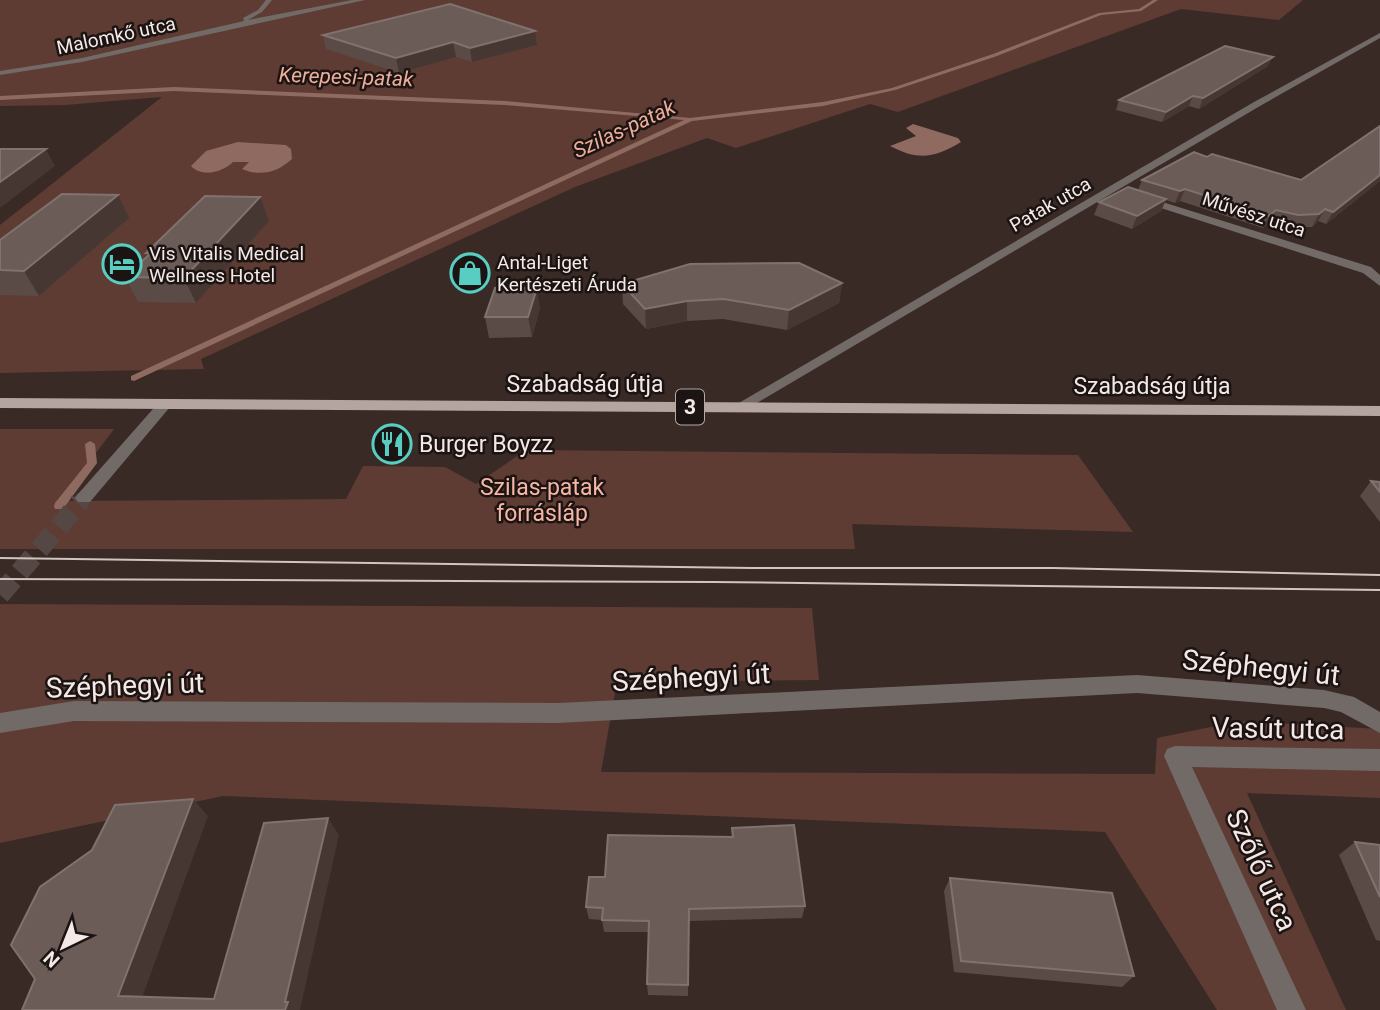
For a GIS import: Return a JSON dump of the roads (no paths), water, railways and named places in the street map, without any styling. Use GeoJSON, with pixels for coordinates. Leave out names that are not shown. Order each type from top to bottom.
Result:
{"type":"FeatureCollection","features":[{"type":"Feature","properties":{"kind":"main road","name":"Szabadság útja"},"geometry":{"type":"LineString","coordinates":[[0,403],[1380,411]]}},
{"type":"Feature","properties":{"kind":"street","name":"Malomkő utca"},"geometry":{"type":"LineString","coordinates":[[0,73],[82,60],[224,27],[362,0]]}},
{"type":"Feature","properties":{"kind":"street"},"geometry":{"type":"LineString","coordinates":[[224,27],[251,17],[267,3],[288,11],[312,9]]}},
{"type":"Feature","properties":{"kind":"street","name":"Patak utca"},"geometry":{"type":"LineString","coordinates":[[740,407],[1257,104],[1380,35]]}},
{"type":"Feature","properties":{"kind":"street","name":"Művész utca"},"geometry":{"type":"LineString","coordinates":[[1113,190],[1367,270],[1380,282]]}},
{"type":"Feature","properties":{"kind":"street"},"geometry":{"type":"LineString","coordinates":[[1367,270],[1380,260]]}},
{"type":"Feature","properties":{"kind":"street"},"geometry":{"type":"LineString","coordinates":[[84,498],[164,404]]}},
{"type":"Feature","properties":{"kind":"street","name":"Széphegyi út"},"geometry":{"type":"LineString","coordinates":[[0,723],[74,711],[558,713],[1137,684],[1324,699],[1346,704],[1380,723]]}},
{"type":"Feature","properties":{"kind":"street","name":"Vasút utca"},"geometry":{"type":"LineString","coordinates":[[1175,756],[1380,760]]}},
{"type":"Feature","properties":{"kind":"street","name":"Szőlő utca"},"geometry":{"type":"LineString","coordinates":[[1175,756],[1292,1010]]}},
{"type":"Feature","properties":{"kind":"waterway","name":"Szilas-patak"},"geometry":{"type":"LineString","coordinates":[[134,378],[691,119],[823,104],[893,89],[995,55],[1100,14],[1140,10],[1156,0]]}},
{"type":"Feature","properties":{"kind":"waterway","name":"Kerepesi-patak"},"geometry":{"type":"LineString","coordinates":[[0,98],[174,89],[505,103],[689,119]]}},
{"type":"Feature","properties":{"kind":"waterway","name":"Szilas-patak"},"geometry":{"type":"LineString","coordinates":[[59,506],[92,463],[90,444]]}},
{"type":"Feature","properties":{"kind":"tunnel"},"geometry":{"type":"LineString","coordinates":[[79,504],[84,498]]}},
{"type":"Feature","properties":{"kind":"tunnel"},"geometry":{"type":"LineString","coordinates":[[0,595],[80,502]]}},
{"type":"Feature","properties":{"kind":"tram line"},"geometry":{"type":"LineString","coordinates":[[0,558],[752,568],[1053,568],[1380,575]]}},
{"type":"Feature","properties":{"kind":"tram line"},"geometry":{"type":"LineString","coordinates":[[0,579],[713,582],[1380,590]]}},
{"type":"Feature","properties":{"kind":"place","name":"Vis Vitalis Medical Wellness Hotel"},"geometry":{"type":"Point","coordinates":[122,264]}},
{"type":"Feature","properties":{"kind":"place","name":"Antal-Liget Kertészeti Áruda"},"geometry":{"type":"Point","coordinates":[470,273]}},
{"type":"Feature","properties":{"kind":"place","name":"Burger Boyzz"},"geometry":{"type":"Point","coordinates":[392,444]}},
{"type":"Feature","properties":{"kind":"park label","name":"Szilas-patak forrásláp"},"geometry":{"type":"Point","coordinates":[542,500]}}]}
